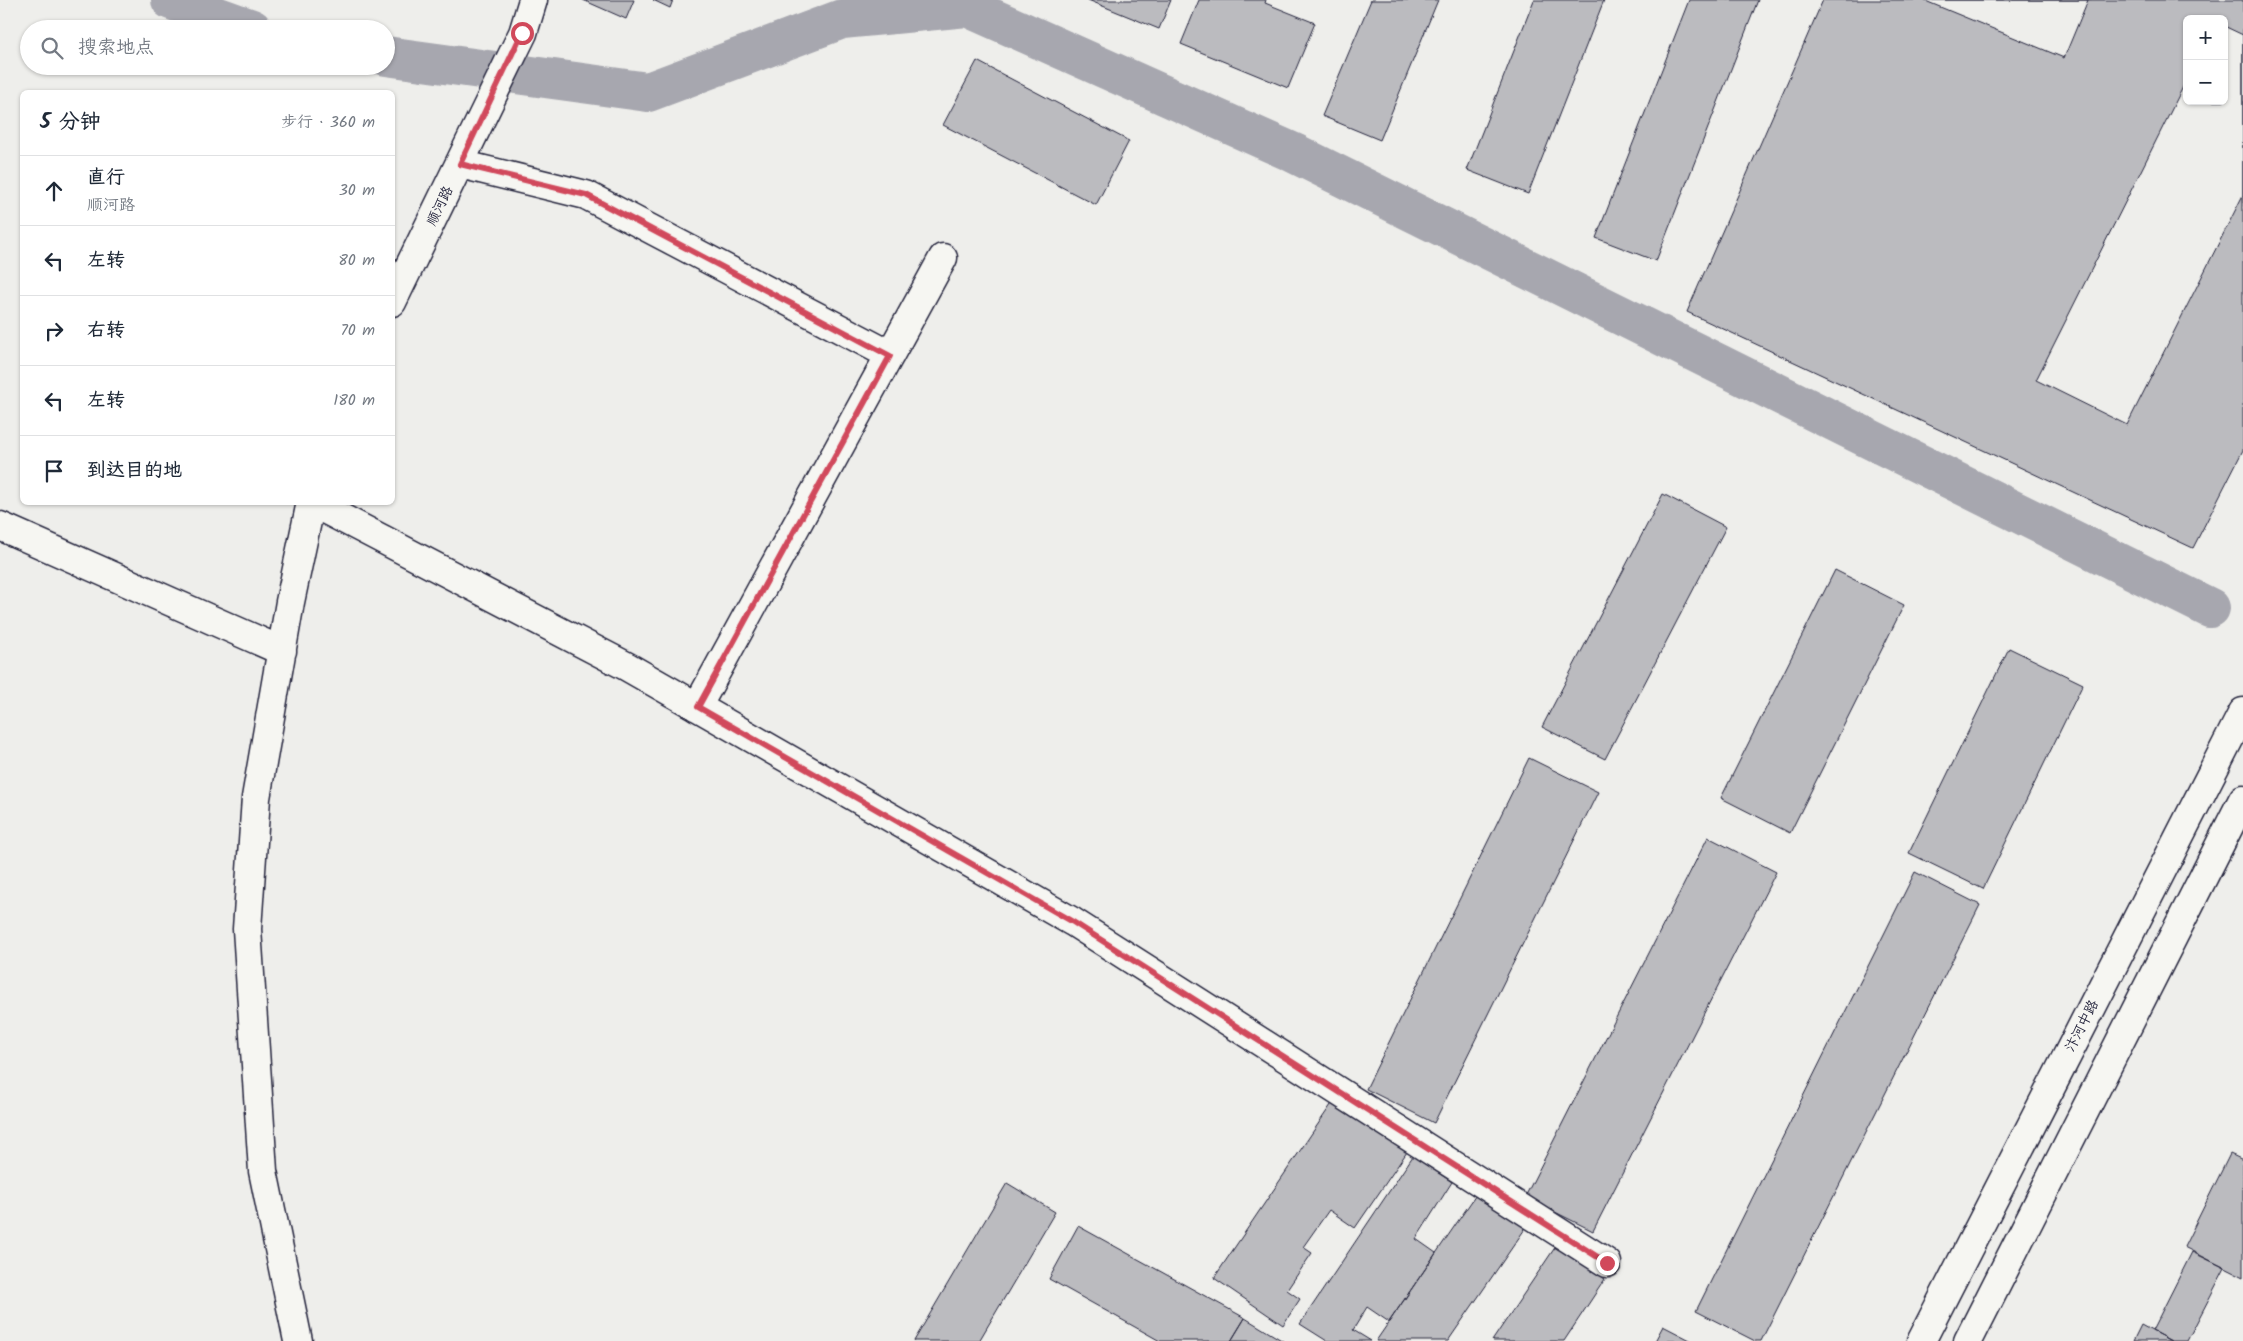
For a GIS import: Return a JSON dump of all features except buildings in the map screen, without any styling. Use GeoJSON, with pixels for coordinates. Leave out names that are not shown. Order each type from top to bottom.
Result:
{"type":"FeatureCollection","features":[{"type":"Feature","properties":{"kind":"street","name":"顺河路"},"geometry":{"type":"LineString","coordinates":[[395,296],[522,33],[533,0]]}},
{"type":"Feature","properties":{"kind":"street"},"geometry":{"type":"LineString","coordinates":[[464,155],[586,195],[890,356]]}},
{"type":"Feature","properties":{"kind":"street"},"geometry":{"type":"LineString","coordinates":[[698,707],[943,258]]}},
{"type":"Feature","properties":{"kind":"street"},"geometry":{"type":"LineString","coordinates":[[298,1341],[263,1171],[246,929],[256,798],[310,505]]}},
{"type":"Feature","properties":{"kind":"street"},"geometry":{"type":"LineString","coordinates":[[317,505],[626,666],[1073,922],[1607,1263]]}},
{"type":"Feature","properties":{"kind":"street"},"geometry":{"type":"LineString","coordinates":[[0,526],[282,651]]}},
{"type":"Feature","properties":{"kind":"street","name":"汴河中路"},"geometry":{"type":"LineString","coordinates":[[1921,1341],[2243,712]]}},
{"type":"Feature","properties":{"kind":"street"},"geometry":{"type":"LineString","coordinates":[[1968,1341],[2243,799]]}},
{"type":"Feature","properties":{"kind":"waterway"},"geometry":{"type":"LineString","coordinates":[[171,0],[227,20]]}},
{"type":"Feature","properties":{"kind":"waterway"},"geometry":{"type":"LineString","coordinates":[[395,57],[648,92],[842,19],[967,7],[1294,153],[2210,608]]}},
{"type":"Feature","properties":{"kind":"route"},"geometry":{"type":"LineString","coordinates":[[522,33],[460,164],[586,195],[890,356],[698,707],[1073,922],[1607,1263]]}}]}
